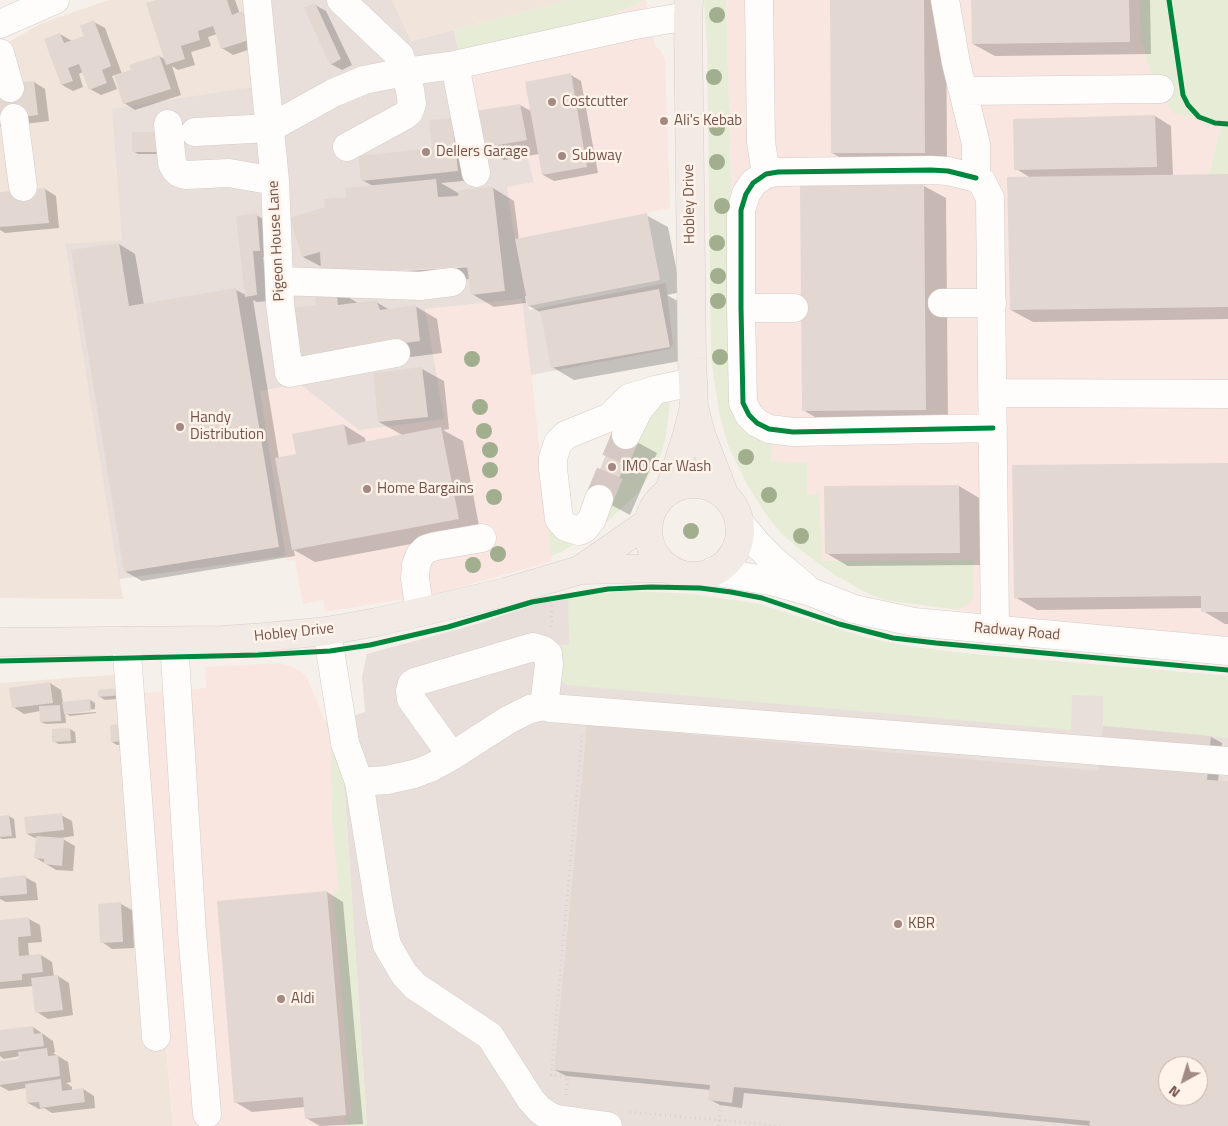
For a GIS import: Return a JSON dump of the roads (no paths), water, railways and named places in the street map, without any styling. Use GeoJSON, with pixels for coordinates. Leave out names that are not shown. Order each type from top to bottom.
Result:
{"type":"FeatureCollection","features":[{"type":"Feature","properties":{"kind":"main road","name":"Hobley Drive"},"geometry":{"type":"LineString","coordinates":[[669,491],[685,443],[693,395],[688,8]]}},
{"type":"Feature","properties":{"kind":"main road","name":"Hobley Drive"},"geometry":{"type":"LineString","coordinates":[[693,395],[702,434],[725,496]]}},
{"type":"Feature","properties":{"kind":"main road"},"geometry":{"type":"LineString","coordinates":[[698,484],[713,488],[725,496],[734,508],[739,522],[739,536],[735,550],[726,562],[713,571],[698,575],[683,574],[669,568],[658,558],[650,544],[648,529],[650,514],[658,501],[669,491],[683,485],[698,484]]}},
{"type":"Feature","properties":{"kind":"main road","name":"Hobley Drive"},"geometry":{"type":"LineString","coordinates":[[580,570],[649,522]]}},
{"type":"Feature","properties":{"kind":"main road","name":"Hobley Drive"},"geometry":{"type":"LineString","coordinates":[[0,642],[174,641],[266,637],[327,631],[506,592],[580,570],[669,568]]}},
{"type":"Feature","properties":{"kind":"street"},"geometry":{"type":"LineString","coordinates":[[0,24],[55,0]]}},
{"type":"Feature","properties":{"kind":"street","name":"Pigeon House Lane"},"geometry":{"type":"LineString","coordinates":[[257,0],[275,181],[280,304],[289,373],[396,353]]}},
{"type":"Feature","properties":{"kind":"street"},"geometry":{"type":"LineString","coordinates":[[340,0],[400,56],[412,104],[409,112],[404,116],[347,147]]}},
{"type":"Feature","properties":{"kind":"street"},"geometry":{"type":"LineString","coordinates":[[759,0],[761,142],[766,174]]}},
{"type":"Feature","properties":{"kind":"street"},"geometry":{"type":"LineString","coordinates":[[945,0],[950,35],[976,144],[976,178]]}},
{"type":"Feature","properties":{"kind":"street"},"geometry":{"type":"LineString","coordinates":[[195,132],[270,128],[333,93],[364,80],[455,65],[630,26],[688,8]]}},
{"type":"Feature","properties":{"kind":"street"},"geometry":{"type":"LineString","coordinates":[[0,53],[10,88]]}},
{"type":"Feature","properties":{"kind":"street"},"geometry":{"type":"LineString","coordinates":[[455,65],[476,173]]}},
{"type":"Feature","properties":{"kind":"street"},"geometry":{"type":"LineString","coordinates":[[963,91],[1160,89]]}},
{"type":"Feature","properties":{"kind":"street"},"geometry":{"type":"LineString","coordinates":[[14,118],[23,187]]}},
{"type":"Feature","properties":{"kind":"street"},"geometry":{"type":"LineString","coordinates":[[168,124],[172,163],[179,172],[186,175],[229,173],[275,181]]}},
{"type":"Feature","properties":{"kind":"street"},"geometry":{"type":"LineString","coordinates":[[993,428],[793,432],[768,428],[756,423],[749,415],[743,402],[741,210],[749,188],[758,179],[766,174],[778,172],[931,170],[948,171],[976,178],[982,182],[990,198],[992,303],[995,630]]}},
{"type":"Feature","properties":{"kind":"street"},"geometry":{"type":"LineString","coordinates":[[280,281],[420,286],[452,282]]}},
{"type":"Feature","properties":{"kind":"street"},"geometry":{"type":"LineString","coordinates":[[942,303],[992,303]]}},
{"type":"Feature","properties":{"kind":"street"},"geometry":{"type":"LineString","coordinates":[[741,308],[794,308]]}},
{"type":"Feature","properties":{"kind":"street"},"geometry":{"type":"LineString","coordinates":[[599,499],[592,519],[584,529],[579,530],[566,527],[559,519],[553,469],[553,458],[558,443],[566,435],[610,417],[629,398],[655,390],[693,395]]}},
{"type":"Feature","properties":{"kind":"street"},"geometry":{"type":"LineString","coordinates":[[626,435],[639,409],[655,390]]}},
{"type":"Feature","properties":{"kind":"street"},"geometry":{"type":"LineString","coordinates":[[993,393],[1228,394]]}},
{"type":"Feature","properties":{"kind":"street","name":"Radway Road"},"geometry":{"type":"LineString","coordinates":[[739,522],[773,560],[811,592]]}},
{"type":"Feature","properties":{"kind":"street"},"geometry":{"type":"LineString","coordinates":[[420,612],[415,579],[416,565],[420,555],[426,549],[436,546],[482,538]]}},
{"type":"Feature","properties":{"kind":"street","name":"Radway Road"},"geometry":{"type":"LineString","coordinates":[[713,571],[756,578],[811,592],[854,609],[914,622],[1228,651]]}},
{"type":"Feature","properties":{"kind":"street"},"geometry":{"type":"LineString","coordinates":[[327,631],[345,743],[359,782],[387,945],[404,974],[415,986],[490,1036],[531,1100],[540,1110],[557,1119],[617,1119]]}},
{"type":"Feature","properties":{"kind":"street"},"geometry":{"type":"LineString","coordinates":[[126,641],[156,1037]]}},
{"type":"Feature","properties":{"kind":"street"},"geometry":{"type":"LineString","coordinates":[[174,641],[192,941],[207,1114]]}},
{"type":"Feature","properties":{"kind":"street"},"geometry":{"type":"LineString","coordinates":[[452,756],[411,699],[410,691],[412,684],[415,682],[533,647],[543,650],[548,654],[548,674],[544,706]]}},
{"type":"Feature","properties":{"kind":"street"},"geometry":{"type":"LineString","coordinates":[[359,782],[387,780],[430,768],[508,720],[530,709],[544,706],[550,708],[1228,761]]}},
{"type":"Feature","properties":{"kind":"tunnel"},"geometry":{"type":"LineString","coordinates":[[599,499],[626,435]]}},
{"type":"Feature","properties":{"kind":"place","name":"Costcutter"},"geometry":{"type":"Point","coordinates":[552,102]}},
{"type":"Feature","properties":{"kind":"place","name":"Ali's Kebab"},"geometry":{"type":"Point","coordinates":[664,121]}},
{"type":"Feature","properties":{"kind":"place","name":"Dellers Garage"},"geometry":{"type":"Point","coordinates":[426,152]}},
{"type":"Feature","properties":{"kind":"place","name":"Subway"},"geometry":{"type":"Point","coordinates":[562,156]}},
{"type":"Feature","properties":{"kind":"place","name":"Handy Distribution"},"geometry":{"type":"Point","coordinates":[180,427]}},
{"type":"Feature","properties":{"kind":"place","name":"IMO Car Wash"},"geometry":{"type":"Point","coordinates":[612,467]}},
{"type":"Feature","properties":{"kind":"place","name":"Home Bargains"},"geometry":{"type":"Point","coordinates":[367,489]}},
{"type":"Feature","properties":{"kind":"place","name":"KBR"},"geometry":{"type":"Point","coordinates":[898,924]}},
{"type":"Feature","properties":{"kind":"place","name":"Aldi"},"geometry":{"type":"Point","coordinates":[281,999]}}]}
